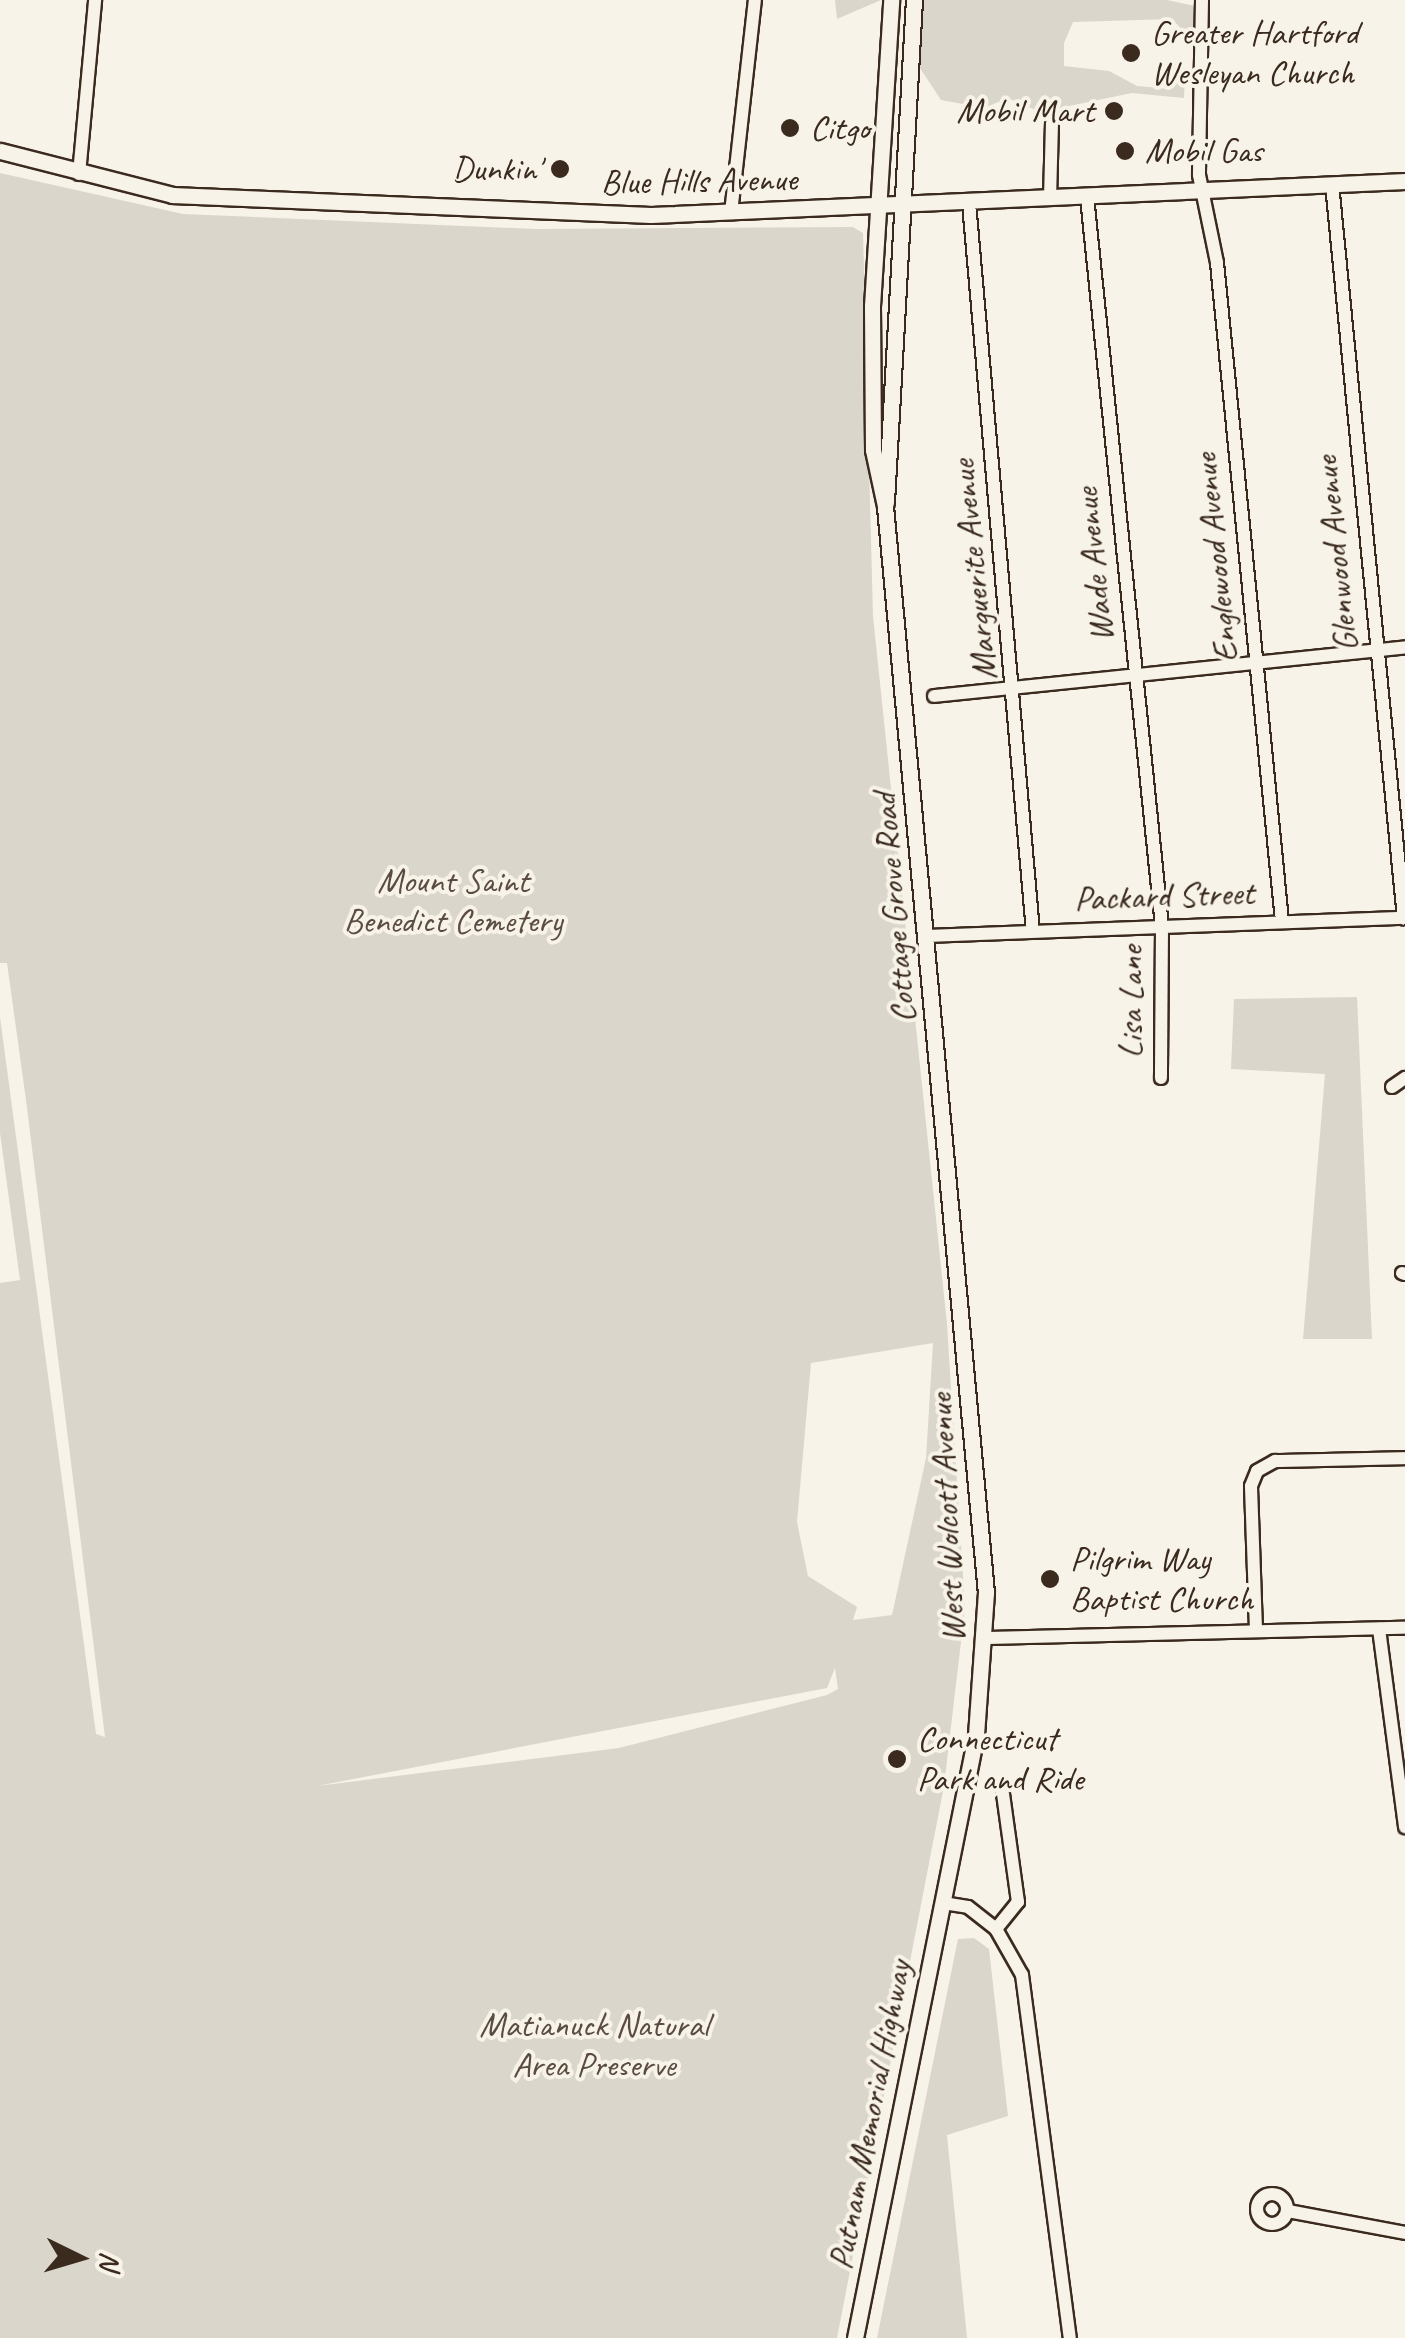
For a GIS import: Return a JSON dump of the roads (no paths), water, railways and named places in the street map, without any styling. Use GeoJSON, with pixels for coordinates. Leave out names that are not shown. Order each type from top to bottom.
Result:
{"type":"FeatureCollection","features":[{"type":"Feature","properties":{"kind":"main road","name":"Cottage Grove Road"},"geometry":{"type":"LineString","coordinates":[[892,0],[871,362],[874,450],[885,506],[963,1306]]}},
{"type":"Feature","properties":{"kind":"main road","name":"Cottage Grove Road"},"geometry":{"type":"LineString","coordinates":[[885,506],[899,207],[914,0]]}},
{"type":"Feature","properties":{"kind":"main road","name":"Blue Hills Avenue"},"geometry":{"type":"LineString","coordinates":[[0,152],[79,174],[208,198],[731,213],[1405,180]]}},
{"type":"Feature","properties":{"kind":"main road","name":"West Wolcott Avenue"},"geometry":{"type":"LineString","coordinates":[[943,1903],[976,1735],[984,1638],[985,1536],[963,1306]]}},
{"type":"Feature","properties":{"kind":"main road","name":"Putnam Memorial Highway"},"geometry":{"type":"LineString","coordinates":[[855,2338],[943,1903]]}},
{"type":"Feature","properties":{"kind":"street"},"geometry":{"type":"LineString","coordinates":[[79,174],[95,0]]}},
{"type":"Feature","properties":{"kind":"street"},"geometry":{"type":"LineString","coordinates":[[731,213],[755,0]]}},
{"type":"Feature","properties":{"kind":"street","name":"Englewood Avenue"},"geometry":{"type":"LineString","coordinates":[[1202,0],[1204,190],[1282,922]]}},
{"type":"Feature","properties":{"kind":"street"},"geometry":{"type":"LineString","coordinates":[[1050,199],[1052,123]]}},
{"type":"Feature","properties":{"kind":"street","name":"Glenwood Avenue"},"geometry":{"type":"LineString","coordinates":[[1332,184],[1404,918]]}},
{"type":"Feature","properties":{"kind":"street","name":"Wade Avenue"},"geometry":{"type":"LineString","coordinates":[[1087,197],[1162,927]]}},
{"type":"Feature","properties":{"kind":"street","name":"Marguerite Avenue"},"geometry":{"type":"LineString","coordinates":[[968,203],[1015,686],[1033,931]]}},
{"type":"Feature","properties":{"kind":"street"},"geometry":{"type":"LineString","coordinates":[[934,696],[1405,647]]}},
{"type":"Feature","properties":{"kind":"street","name":"Packard Street"},"geometry":{"type":"LineString","coordinates":[[926,936],[1404,918]]}},
{"type":"Feature","properties":{"kind":"street","name":"Lisa Lane"},"geometry":{"type":"LineString","coordinates":[[1160,1078],[1162,927]]}},
{"type":"Feature","properties":{"kind":"street"},"geometry":{"type":"LineString","coordinates":[[1392,1087],[1405,1078]]}},
{"type":"Feature","properties":{"kind":"street"},"geometry":{"type":"LineString","coordinates":[[1256,1630],[1251,1486],[1257,1472],[1275,1461],[1405,1458]]}},
{"type":"Feature","properties":{"kind":"street"},"geometry":{"type":"LineString","coordinates":[[984,1638],[1405,1628]]}},
{"type":"Feature","properties":{"kind":"street"},"geometry":{"type":"LineString","coordinates":[[1379,1629],[1405,1827]]}},
{"type":"Feature","properties":{"kind":"street"},"geometry":{"type":"LineString","coordinates":[[996,1929],[1018,1902],[1004,1794]]}},
{"type":"Feature","properties":{"kind":"street"},"geometry":{"type":"LineString","coordinates":[[943,1903],[968,1907],[996,1929],[1016,1957],[1026,1993],[1070,2338]]}},
{"type":"Feature","properties":{"kind":"street"},"geometry":{"type":"LineString","coordinates":[[1288,2210],[1405,2233]]}},
{"type":"Feature","properties":{"kind":"place","name":"Greater Hartford Wesleyan Church"},"geometry":{"type":"Point","coordinates":[1131,53]}},
{"type":"Feature","properties":{"kind":"place","name":"Mobil Mart"},"geometry":{"type":"Point","coordinates":[1114,111]}},
{"type":"Feature","properties":{"kind":"place","name":"Citgo"},"geometry":{"type":"Point","coordinates":[790,128]}},
{"type":"Feature","properties":{"kind":"place","name":"Mobil Gas"},"geometry":{"type":"Point","coordinates":[1125,151]}},
{"type":"Feature","properties":{"kind":"place","name":"Dunkin'"},"geometry":{"type":"Point","coordinates":[560,169]}},
{"type":"Feature","properties":{"kind":"place","name":"Pilgrim Way Baptist Church"},"geometry":{"type":"Point","coordinates":[1050,1579]}},
{"type":"Feature","properties":{"kind":"place","name":"Connecticut Park and Ride"},"geometry":{"type":"Point","coordinates":[897,1759]}},
{"type":"Feature","properties":{"kind":"park label","name":"Mount Saint Benedict Cemetery"},"geometry":{"type":"Point","coordinates":[453,901]}},
{"type":"Feature","properties":{"kind":"park label","name":"Matianuck Natural Area Preserve"},"geometry":{"type":"Point","coordinates":[594,2045]}}]}
